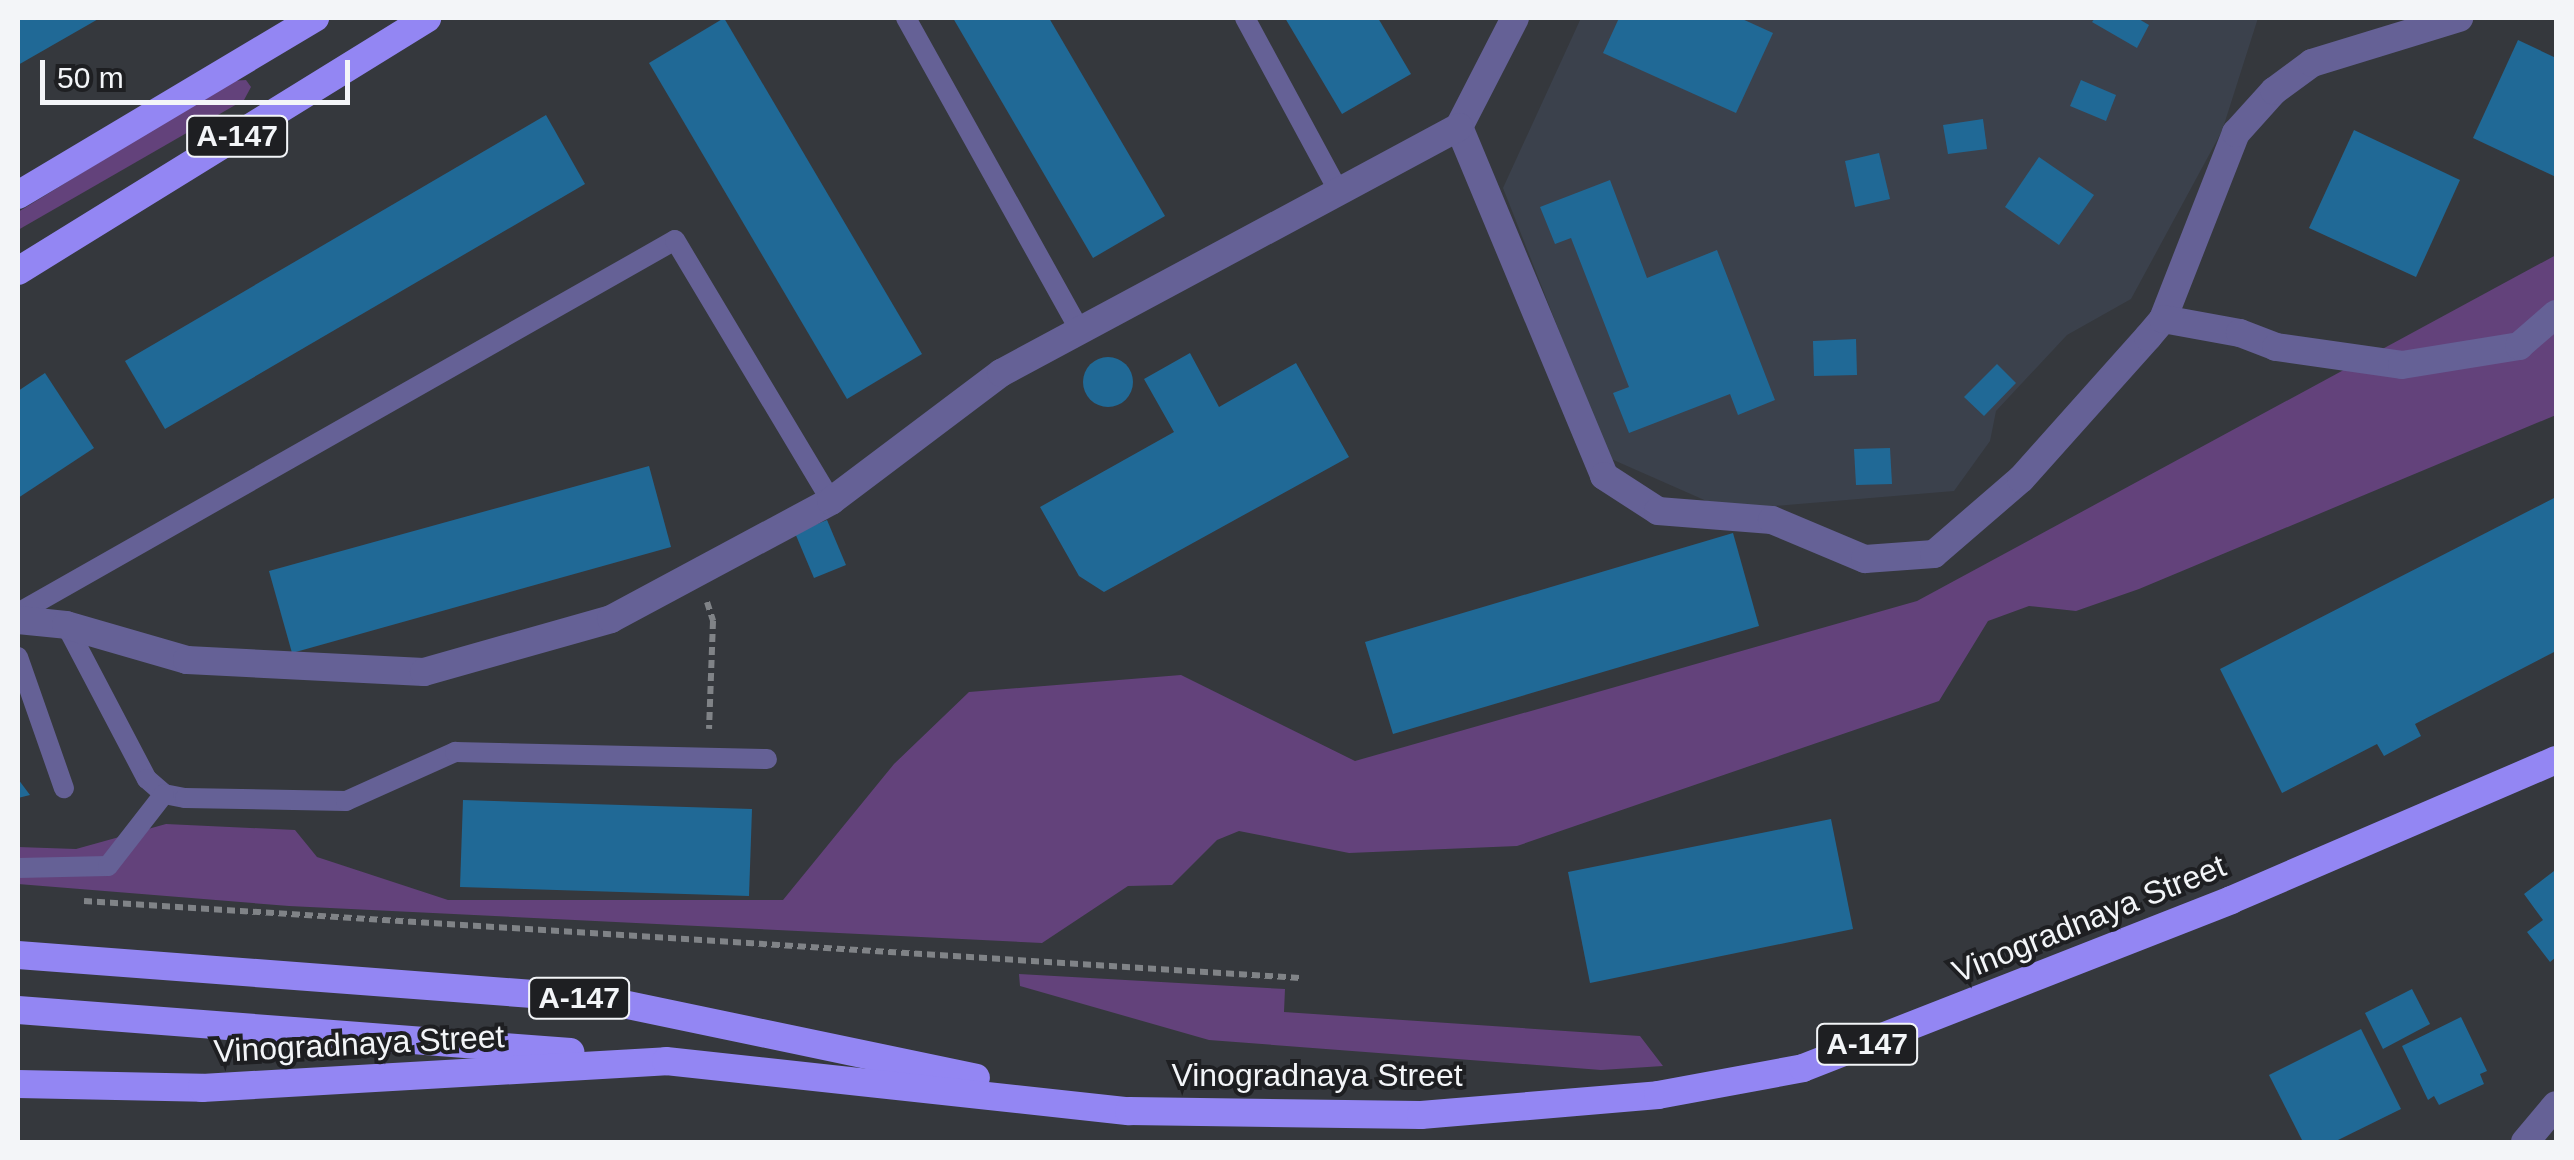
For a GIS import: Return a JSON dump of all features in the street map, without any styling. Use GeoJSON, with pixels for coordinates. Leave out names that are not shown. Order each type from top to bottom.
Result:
{"type":"FeatureCollection","features":[{"type":"Feature","properties":{"kind":"main road","name":"А-147"},"geometry":{"type":"LineString","coordinates":[[18,194],[315,18]]}},
{"type":"Feature","properties":{"kind":"main road","name":"А-147"},"geometry":{"type":"LineString","coordinates":[[18,270],[427,18]]}},
{"type":"Feature","properties":{"kind":"main road","name":"А-147"},"geometry":{"type":"LineString","coordinates":[[18,278],[47,254]]}},
{"type":"Feature","properties":{"kind":"main road","name":"Vinogradnaya Street"},"geometry":{"type":"LineString","coordinates":[[18,1084],[202,1088],[666,1061],[1130,1110],[1422,1115],[1658,1095],[1803,1068],[2142,936],[2556,760]]}},
{"type":"Feature","properties":{"kind":"main road","name":"А-147"},"geometry":{"type":"LineString","coordinates":[[18,956],[599,999],[1130,1110]]}},
{"type":"Feature","properties":{"kind":"main road"},"geometry":{"type":"LineString","coordinates":[[18,1010],[289,1027],[666,1061]]}},
{"type":"Feature","properties":{"kind":"street"},"geometry":{"type":"LineString","coordinates":[[18,617],[66,624],[187,660],[424,672],[611,619],[831,500],[1001,373],[1459,128],[1516,18]]}},
{"type":"Feature","properties":{"kind":"street"},"geometry":{"type":"LineString","coordinates":[[1459,128],[1604,476],[1658,511],[1772,520],[1865,559],[1934,554],[2022,479],[2163,319],[2236,133],[2274,92],[2312,62],[2458,18]]}},
{"type":"Feature","properties":{"kind":"street"},"geometry":{"type":"LineString","coordinates":[[2163,319],[2240,332],[2276,347],[2402,366],[2519,346],[2556,314]]}},
{"type":"Feature","properties":{"kind":"street"},"geometry":{"type":"LineString","coordinates":[[2525,1142],[2556,1105]]}},
{"type":"Feature","properties":{"kind":"lane"},"geometry":{"type":"LineString","coordinates":[[906,18],[1080,332]]}},
{"type":"Feature","properties":{"kind":"lane"},"geometry":{"type":"LineString","coordinates":[[1245,18],[1339,192]]}},
{"type":"Feature","properties":{"kind":"lane"},"geometry":{"type":"LineString","coordinates":[[18,617],[675,240],[831,500]]}},
{"type":"Feature","properties":{"kind":"lane"},"geometry":{"type":"LineString","coordinates":[[66,624],[147,779],[164,794],[346,801],[455,752],[767,759]]}},
{"type":"Feature","properties":{"kind":"lane"},"geometry":{"type":"LineString","coordinates":[[18,656],[64,788]]}},
{"type":"Feature","properties":{"kind":"lane"},"geometry":{"type":"LineString","coordinates":[[18,868],[108,866],[164,794]]}},
{"type":"Feature","properties":{"kind":"path"},"geometry":{"type":"LineString","coordinates":[[698,572],[713,621],[708,758]]}},
{"type":"Feature","properties":{"kind":"path"},"geometry":{"type":"LineString","coordinates":[[70,900],[1300,978]]}},
{"type":"Feature","properties":{"kind":"shaded area"},"geometry":{"type":"Polygon","coordinates":[[[1581,18],[2258,18],[2222,131],[2131,299],[2067,335],[1996,411],[1990,441],[1954,491],[1727,510],[1609,458],[1503,188],[1581,18]]]}},
{"type":"Feature","properties":{"kind":"shaded area"},"geometry":{"type":"Polygon","coordinates":[[[246,80],[251,87],[244,100],[18,230],[18,212],[232,81],[246,80]]]}},
{"type":"Feature","properties":{"kind":"shaded area"},"geometry":{"type":"Polygon","coordinates":[[[2556,255],[2556,415],[2139,589],[2076,611],[2029,606],[1988,621],[1939,701],[1517,846],[1349,853],[1239,831],[1217,840],[1172,885],[1128,886],[1042,943],[289,906],[18,884],[18,847],[76,849],[166,824],[295,830],[317,857],[448,900],[783,900],[894,764],[969,692],[1181,675],[1355,761],[1917,601],[2556,255]]]}},
{"type":"Feature","properties":{"kind":"shaded area"},"geometry":{"type":"Polygon","coordinates":[[[1019,974],[1285,989],[1284,1012],[1640,1036],[1663,1066],[1601,1070],[1209,1040],[1020,986],[1019,974]]]}},
{"type":"Feature","properties":{"kind":"building"},"geometry":{"type":"Polygon","coordinates":[[[18,18],[100,18],[18,65],[18,18]]]}},
{"type":"Feature","properties":{"kind":"building"},"geometry":{"type":"Polygon","coordinates":[[[724,18],[922,354],[847,399],[649,63],[724,18]]]}},
{"type":"Feature","properties":{"kind":"building"},"geometry":{"type":"Polygon","coordinates":[[[953,18],[1049,18],[1165,216],[1093,258],[953,18]]]}},
{"type":"Feature","properties":{"kind":"building"},"geometry":{"type":"Polygon","coordinates":[[[1285,18],[1378,18],[1411,74],[1342,114],[1285,18]]]}},
{"type":"Feature","properties":{"kind":"building"},"geometry":{"type":"Polygon","coordinates":[[[1619,18],[1740,18],[1773,33],[1736,113],[1603,53],[1619,18]]]}},
{"type":"Feature","properties":{"kind":"building"},"geometry":{"type":"Polygon","coordinates":[[[2095,18],[2137,18],[2149,25],[2137,48],[2092,22],[2095,18]]]}},
{"type":"Feature","properties":{"kind":"building"},"geometry":{"type":"Polygon","coordinates":[[[2518,40],[2556,58],[2556,177],[2473,138],[2518,40]]]}},
{"type":"Feature","properties":{"kind":"building"},"geometry":{"type":"Polygon","coordinates":[[[2081,80],[2116,95],[2106,121],[2070,106],[2081,80]]]}},
{"type":"Feature","properties":{"kind":"building"},"geometry":{"type":"Polygon","coordinates":[[[546,115],[585,184],[165,429],[125,361],[546,115]]]}},
{"type":"Feature","properties":{"kind":"building"},"geometry":{"type":"Polygon","coordinates":[[[1983,119],[1987,149],[1948,154],[1943,125],[1983,119]]]}},
{"type":"Feature","properties":{"kind":"building"},"geometry":{"type":"Polygon","coordinates":[[[2354,130],[2460,180],[2416,277],[2309,228],[2354,130]]]}},
{"type":"Feature","properties":{"kind":"building"},"geometry":{"type":"Polygon","coordinates":[[[1879,153],[1890,199],[1855,207],[1845,161],[1879,153]]]}},
{"type":"Feature","properties":{"kind":"building"},"geometry":{"type":"Polygon","coordinates":[[[2039,157],[2094,195],[2059,245],[2005,207],[2039,157]]]}},
{"type":"Feature","properties":{"kind":"building"},"geometry":{"type":"Polygon","coordinates":[[[1610,180],[1647,278],[1717,250],[1775,400],[1738,415],[1730,394],[1629,433],[1613,393],[1629,387],[1571,238],[1555,244],[1540,207],[1610,180]]]}},
{"type":"Feature","properties":{"kind":"building"},"geometry":{"type":"Polygon","coordinates":[[[1856,339],[1857,375],[1814,376],[1813,341],[1856,339]]]}},
{"type":"Feature","properties":{"kind":"building"},"geometry":{"type":"Polygon","coordinates":[[[1190,353],[1219,407],[1296,363],[1349,457],[1104,592],[1079,576],[1040,507],[1174,432],[1144,379],[1190,353]]]}},
{"type":"Feature","properties":{"kind":"building"},"geometry":{"type":"Polygon","coordinates":[[[1108,357],[1125,365],[1133,382],[1125,399],[1108,407],[1091,399],[1083,382],[1091,365],[1108,357]]]}},
{"type":"Feature","properties":{"kind":"building"},"geometry":{"type":"Polygon","coordinates":[[[1997,364],[2016,383],[1984,416],[1964,397],[1997,364]]]}},
{"type":"Feature","properties":{"kind":"building"},"geometry":{"type":"Polygon","coordinates":[[[45,373],[94,448],[18,498],[18,391],[45,373]]]}},
{"type":"Feature","properties":{"kind":"building"},"geometry":{"type":"Polygon","coordinates":[[[1890,448],[1892,484],[1856,485],[1854,449],[1890,448]]]}},
{"type":"Feature","properties":{"kind":"building"},"geometry":{"type":"Polygon","coordinates":[[[649,466],[671,547],[292,653],[269,571],[649,466]]]}},
{"type":"Feature","properties":{"kind":"building"},"geometry":{"type":"Polygon","coordinates":[[[2556,497],[2556,651],[2415,724],[2421,736],[2384,756],[2377,744],[2282,793],[2220,669],[2556,497]]]}},
{"type":"Feature","properties":{"kind":"building"},"geometry":{"type":"Polygon","coordinates":[[[827,520],[846,565],[814,578],[795,533],[827,520]]]}},
{"type":"Feature","properties":{"kind":"building"},"geometry":{"type":"Polygon","coordinates":[[[1733,533],[1759,626],[1393,734],[1365,642],[1733,533]]]}},
{"type":"Feature","properties":{"kind":"building"},"geometry":{"type":"Polygon","coordinates":[[[18,779],[30,795],[18,798],[18,779]]]}},
{"type":"Feature","properties":{"kind":"building"},"geometry":{"type":"Polygon","coordinates":[[[463,800],[752,809],[749,896],[460,887],[463,800]]]}},
{"type":"Feature","properties":{"kind":"building"},"geometry":{"type":"Polygon","coordinates":[[[1831,819],[1853,929],[1590,983],[1568,872],[1831,819]]]}},
{"type":"Feature","properties":{"kind":"building"},"geometry":{"type":"Polygon","coordinates":[[[2554,871],[2556,957],[2550,962],[2527,932],[2543,920],[2524,894],[2554,871]]]}},
{"type":"Feature","properties":{"kind":"building"},"geometry":{"type":"Polygon","coordinates":[[[2412,989],[2430,1024],[2383,1049],[2365,1013],[2412,989]]]}},
{"type":"Feature","properties":{"kind":"building"},"geometry":{"type":"Polygon","coordinates":[[[2461,1017],[2487,1071],[2480,1074],[2484,1084],[2439,1105],[2434,1096],[2428,1100],[2402,1046],[2461,1017]]]}},
{"type":"Feature","properties":{"kind":"building"},"geometry":{"type":"Polygon","coordinates":[[[2361,1029],[2401,1109],[2334,1142],[2303,1142],[2269,1075],[2361,1029]]]}}]}
